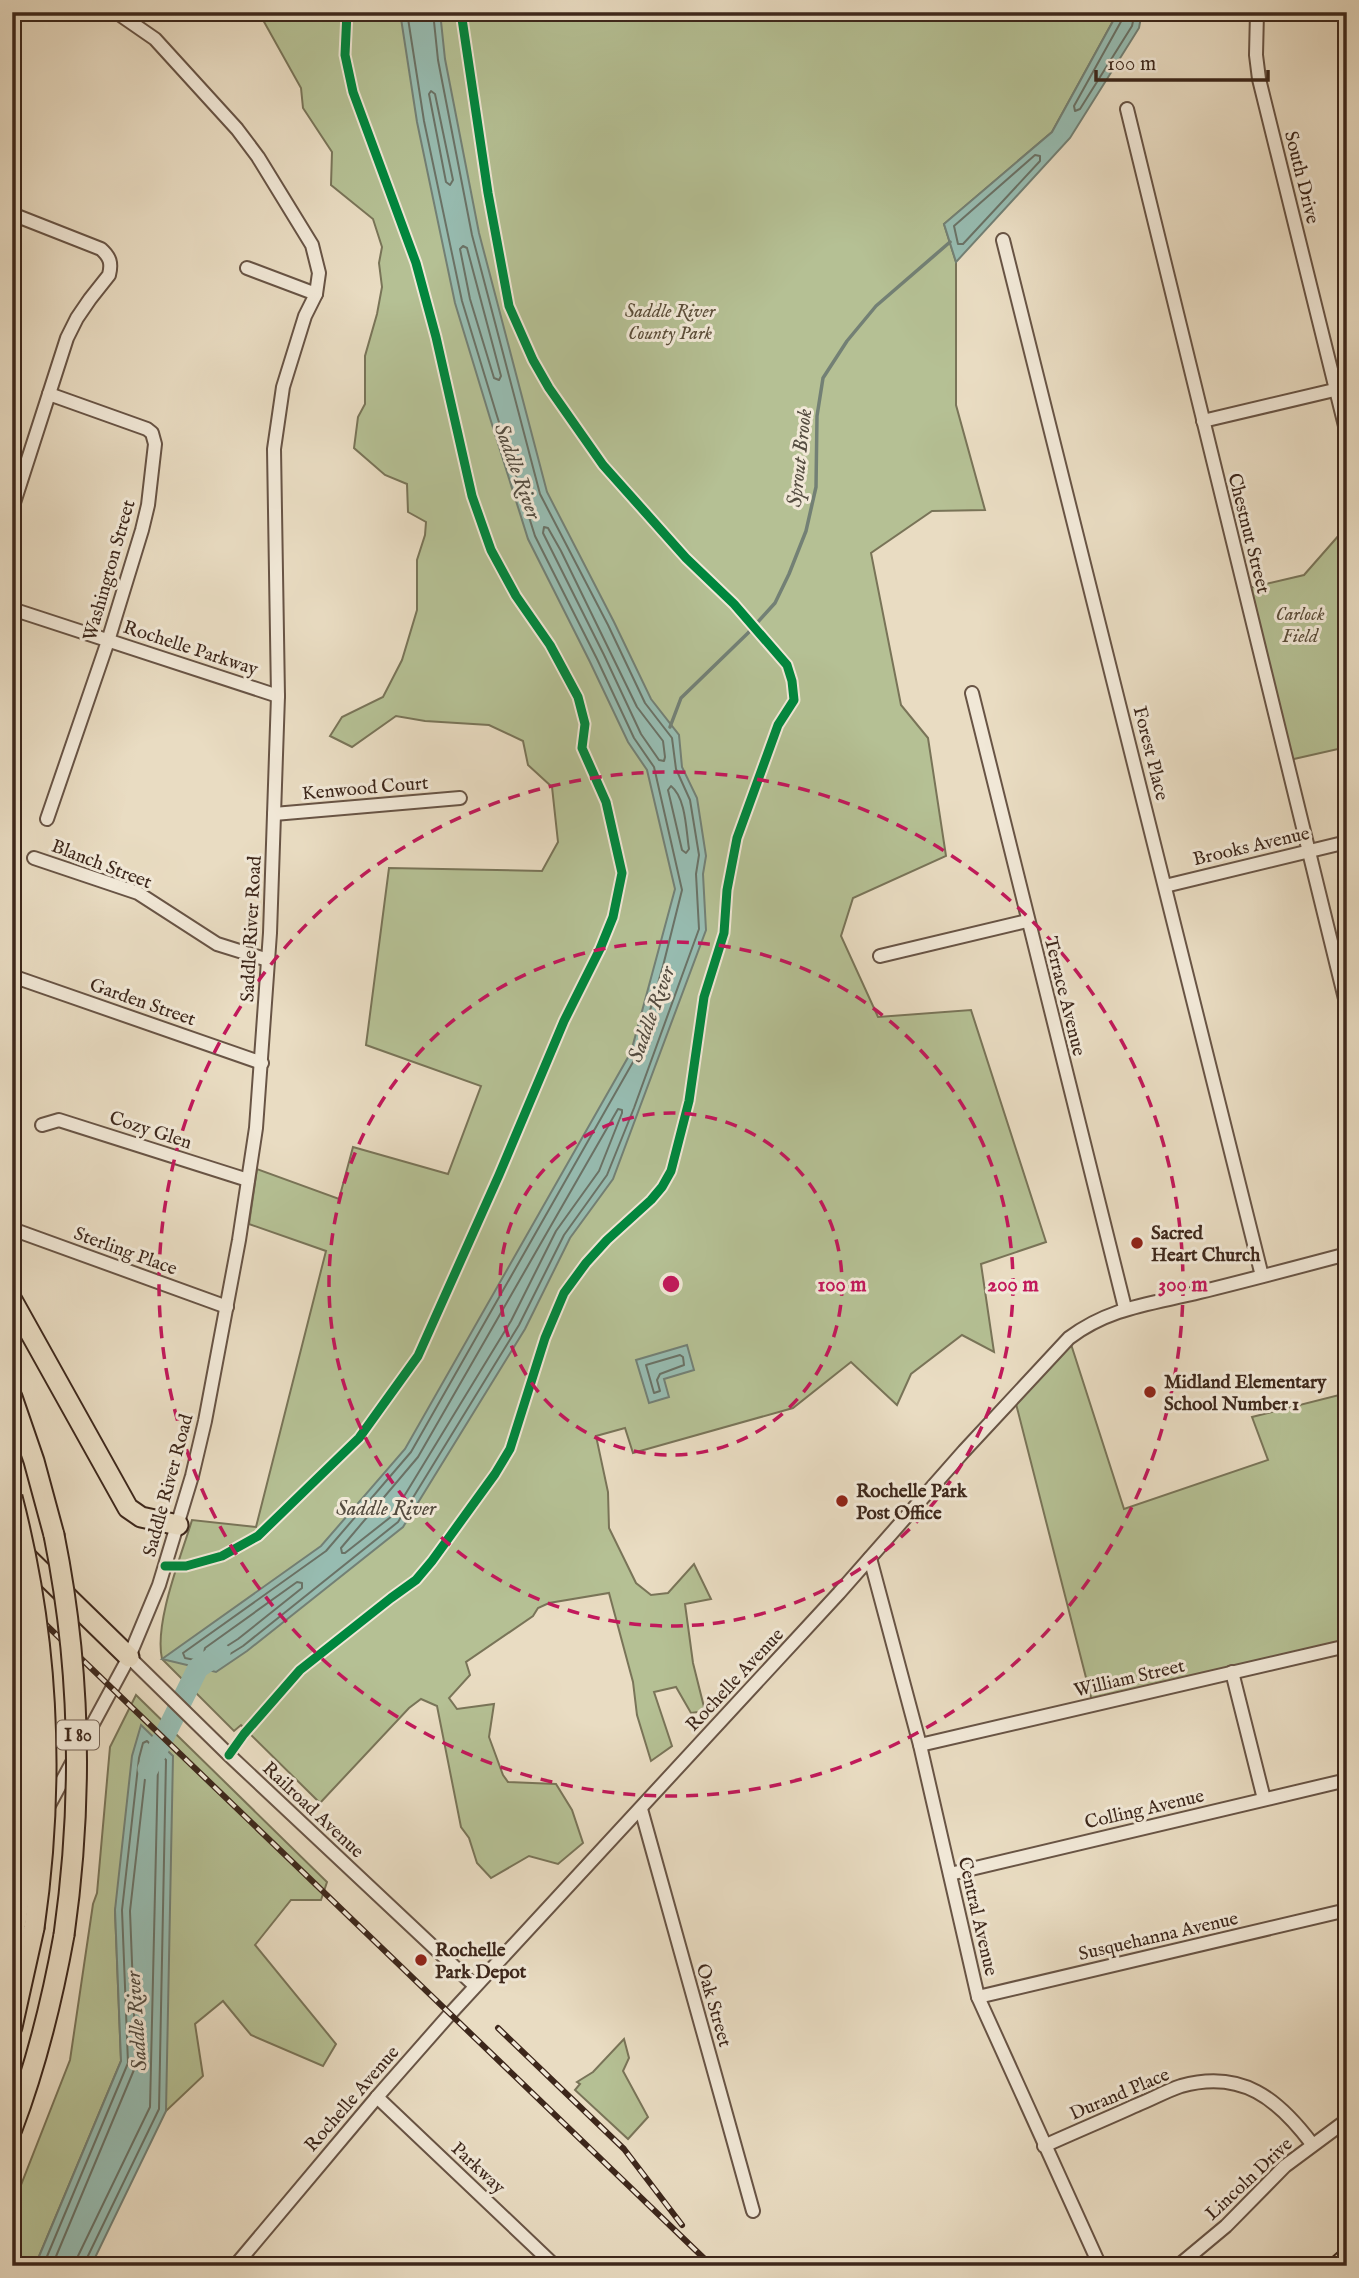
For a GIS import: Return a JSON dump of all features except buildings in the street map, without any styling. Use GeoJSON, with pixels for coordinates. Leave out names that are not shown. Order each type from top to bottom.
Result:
{"type":"FeatureCollection","features":[{"type":"Feature","properties":{"kind":"highway"},"geometry":{"type":"LineString","coordinates":[[12,1300],[128,1508],[141,1517],[178,1525]]}},
{"type":"Feature","properties":{"kind":"highway","name":"I 80"},"geometry":{"type":"LineString","coordinates":[[12,1396],[34,1461],[54,1535],[72,1642],[78,1726],[75,1841],[64,1936],[48,2015],[25,2096],[12,2129]]}},
{"type":"Feature","properties":{"kind":"highway","name":"I 80"},"geometry":{"type":"LineString","coordinates":[[12,1497],[36,1611],[46,1708],[46,1820],[25,1926],[12,2027]]}},
{"type":"Feature","properties":{"kind":"highway"},"geometry":{"type":"LineString","coordinates":[[12,1544],[129,1657]]}},
{"type":"Feature","properties":{"kind":"highway","name":"I 80"},"geometry":{"type":"LineString","coordinates":[[12,1578],[24,1654],[30,1774],[25,1855],[25,1926],[12,1946]]}},
{"type":"Feature","properties":{"kind":"highway"},"geometry":{"type":"LineString","coordinates":[[1338,2266],[1347,2258]]}},
{"type":"Feature","properties":{"kind":"street","name":"Saddle River Road"},"geometry":{"type":"LineString","coordinates":[[12,1886],[42,1819],[129,1657],[159,1585],[205,1421],[227,1307],[248,1180],[262,1063],[268,960],[278,696],[273,481],[275,439],[283,387],[305,316],[316,294],[319,273],[312,245],[258,157],[229,120],[172,57],[147,33],[116,12]]}},
{"type":"Feature","properties":{"kind":"street","name":"South Drive"},"geometry":{"type":"LineString","coordinates":[[1257,12],[1255,55],[1259,79],[1341,389],[1347,434]]}},
{"type":"Feature","properties":{"kind":"street","name":"Chestnut Street"},"geometry":{"type":"LineString","coordinates":[[1127,109],[1347,1007]]}},
{"type":"Feature","properties":{"kind":"street"},"geometry":{"type":"LineString","coordinates":[[12,214],[101,249],[110,260],[109,275],[90,299],[67,338],[12,509]]}},
{"type":"Feature","properties":{"kind":"street","name":"Forest Place"},"geometry":{"type":"LineString","coordinates":[[1003,240],[1262,1276]]}},
{"type":"Feature","properties":{"kind":"street"},"geometry":{"type":"LineString","coordinates":[[247,268],[316,294]]}},
{"type":"Feature","properties":{"kind":"street"},"geometry":{"type":"LineString","coordinates":[[1203,421],[1341,389]]}},
{"type":"Feature","properties":{"kind":"street","name":"Washington Street"},"geometry":{"type":"LineString","coordinates":[[47,819],[108,641],[145,517],[155,439],[147,429],[49,394]]}},
{"type":"Feature","properties":{"kind":"street","name":"Rochelle Parkway"},"geometry":{"type":"LineString","coordinates":[[12,609],[278,696]]}},
{"type":"Feature","properties":{"kind":"street","name":"Terrace Avenue"},"geometry":{"type":"LineString","coordinates":[[971,693],[1125,1308]]}},
{"type":"Feature","properties":{"kind":"street","name":"Kenwood Court"},"geometry":{"type":"LineString","coordinates":[[274,814],[460,798]]}},
{"type":"Feature","properties":{"kind":"street","name":"Brooks Avenue"},"geometry":{"type":"LineString","coordinates":[[1165,886],[1347,842]]}},
{"type":"Feature","properties":{"kind":"street","name":"Blanch Street"},"geometry":{"type":"LineString","coordinates":[[34,858],[138,893],[217,944],[268,960]]}},
{"type":"Feature","properties":{"kind":"street"},"geometry":{"type":"LineString","coordinates":[[880,957],[1027,921]]}},
{"type":"Feature","properties":{"kind":"street","name":"Garden Street"},"geometry":{"type":"LineString","coordinates":[[12,976],[262,1063]]}},
{"type":"Feature","properties":{"kind":"street","name":"Cozy Glen"},"geometry":{"type":"LineString","coordinates":[[42,1125],[59,1120],[248,1180]]}},
{"type":"Feature","properties":{"kind":"street","name":"Sterling Place"},"geometry":{"type":"LineString","coordinates":[[12,1229],[227,1307]]}},
{"type":"Feature","properties":{"kind":"street","name":"Rochelle Avenue"},"geometry":{"type":"LineString","coordinates":[[239,2264],[377,2097],[475,1986],[641,1809],[1061,1346],[1084,1326],[1125,1308],[1173,1299],[1347,1254]]}},
{"type":"Feature","properties":{"kind":"street","name":"Central Avenue"},"geometry":{"type":"LineString","coordinates":[[870,1558],[920,1745],[978,1997],[1100,2266]]}},
{"type":"Feature","properties":{"kind":"street","name":"William Street"},"geometry":{"type":"LineString","coordinates":[[920,1745],[1347,1646]]}},
{"type":"Feature","properties":{"kind":"street","name":"Railroad Avenue"},"geometry":{"type":"LineString","coordinates":[[129,1657],[475,1986]]}},
{"type":"Feature","properties":{"kind":"street"},"geometry":{"type":"LineString","coordinates":[[1233,1672],[1264,1799]]}},
{"type":"Feature","properties":{"kind":"street","name":"Colling Avenue"},"geometry":{"type":"LineString","coordinates":[[950,1874],[1347,1780]]}},
{"type":"Feature","properties":{"kind":"street","name":"Oak Street"},"geometry":{"type":"LineString","coordinates":[[641,1809],[753,2211]]}},
{"type":"Feature","properties":{"kind":"street"},"geometry":{"type":"LineString","coordinates":[[12,1814],[42,1819]]}},
{"type":"Feature","properties":{"kind":"street","name":"Susquehanna Avenue"},"geometry":{"type":"LineString","coordinates":[[978,1997],[1347,1910]]}},
{"type":"Feature","properties":{"kind":"street","name":"Durand Place"},"geometry":{"type":"LineString","coordinates":[[1044,2146],[1178,2087],[1213,2081],[1247,2088],[1268,2098],[1291,2117],[1312,2144]]}},
{"type":"Feature","properties":{"kind":"street","name":"Parkway"},"geometry":{"type":"LineString","coordinates":[[377,2097],[554,2265]]}},
{"type":"Feature","properties":{"kind":"street","name":"Lincoln Drive"},"geometry":{"type":"LineString","coordinates":[[1178,2266],[1226,2226],[1285,2166],[1347,2120]]}},
{"type":"Feature","properties":{"kind":"green space","name":"Saddle River County Park"},"geometry":{"type":"Polygon","coordinates":[[[272,12],[1118,12],[1052,132],[944,224],[956,262],[956,405],[985,510],[932,511],[871,553],[901,705],[928,738],[946,856],[853,898],[841,936],[878,1017],[971,1010],[1046,1242],[981,1264],[994,1352],[962,1335],[911,1374],[897,1405],[851,1362],[793,1408],[633,1453],[625,1428],[596,1436],[608,1492],[609,1528],[636,1583],[651,1595],[668,1593],[694,1564],[711,1599],[685,1604],[693,1663],[705,1711],[691,1713],[676,1687],[654,1692],[672,1746],[651,1761],[637,1715],[633,1682],[609,1593],[549,1603],[538,1608],[533,1616],[466,1662],[470,1675],[449,1698],[457,1709],[494,1704],[489,1737],[503,1775],[508,1782],[556,1784],[572,1810],[583,1843],[558,1864],[529,1856],[491,1878],[477,1863],[469,1838],[461,1827],[437,1706],[421,1699],[409,1708],[320,1803],[241,1725],[234,1731],[162,1659],[165,1609],[192,1520],[256,1527],[326,1251],[249,1224],[257,1169],[339,1199],[353,1147],[448,1174],[481,1086],[366,1045],[389,868],[542,871],[558,842],[552,787],[528,765],[523,741],[489,725],[425,721],[396,716],[352,747],[330,736],[342,717],[383,697],[402,660],[417,610],[417,560],[426,522],[408,512],[407,484],[385,475],[354,448],[358,417],[365,404],[365,356],[382,287],[379,263],[382,247],[373,219],[331,185],[332,152],[303,108],[301,88],[263,20],[272,12]]]}},
{"type":"Feature","properties":{"kind":"green space","name":"Carlock Field"},"geometry":{"type":"Polygon","coordinates":[[[1347,526],[1347,747],[1285,761],[1244,589],[1304,575],[1347,526]]]}},
{"type":"Feature","properties":{"kind":"green space"},"geometry":{"type":"Polygon","coordinates":[[[1069,1338],[1124,1509],[1268,1460],[1252,1417],[1347,1393],[1347,1646],[1093,1705],[1014,1396],[1069,1338]]]}},
{"type":"Feature","properties":{"kind":"green space"},"geometry":{"type":"Polygon","coordinates":[[[136,1695],[327,1882],[321,1900],[291,1900],[255,1945],[336,2044],[323,2066],[251,2035],[223,2001],[195,2024],[203,2076],[166,2111],[162,1776],[115,1910],[121,2061],[35,2266],[12,2266],[12,2208],[70,2060],[93,1904],[97,1893],[110,1747],[136,1695]]]}},
{"type":"Feature","properties":{"kind":"green space"},"geometry":{"type":"Polygon","coordinates":[[[624,2039],[629,2058],[623,2071],[648,2117],[628,2139],[575,2090],[580,2084],[577,2082],[593,2072],[624,2039]]]}},
{"type":"Feature","properties":{"kind":"water"},"geometry":{"type":"Polygon","coordinates":[[[400,12],[440,12],[445,59],[479,233],[547,492],[651,699],[679,735],[682,767],[697,798],[706,856],[703,874],[706,930],[613,1179],[570,1238],[525,1329],[403,1527],[247,1651],[216,1672],[162,1659],[321,1546],[405,1449],[631,1052],[675,889],[647,770],[628,742],[528,539],[490,418],[455,303],[417,122],[400,12]]]}},
{"type":"Feature","properties":{"kind":"water"},"geometry":{"type":"Polygon","coordinates":[[[1118,12],[1142,12],[1139,28],[1070,138],[956,262],[944,224],[1052,132],[1118,12]]]}},
{"type":"Feature","properties":{"kind":"water"},"geometry":{"type":"Polygon","coordinates":[[[687,1345],[694,1370],[664,1379],[669,1397],[649,1403],[636,1360],[687,1345]]]}},
{"type":"Feature","properties":{"kind":"water","name":"Saddle River"},"geometry":{"type":"Polygon","coordinates":[[[141,1725],[173,1756],[166,2111],[91,2266],[35,2266],[121,2061],[115,1910],[132,1756],[141,1725]]]}},
{"type":"Feature","properties":{"kind":"waterway","name":"Sprout Brook"},"geometry":{"type":"LineString","coordinates":[[670,727],[681,698],[775,603],[789,574],[806,531],[816,487],[817,416],[823,378],[847,341],[876,306],[950,242]]}},
{"type":"Feature","properties":{"kind":"waterway","name":"Saddle River"},"geometry":{"type":"LineString","coordinates":[[148,1769],[198,1668],[220,1653]]}},
{"type":"Feature","properties":{"kind":"railway"},"geometry":{"type":"LineString","coordinates":[[12,1592],[712,2266]]}},
{"type":"Feature","properties":{"kind":"railway"},"geometry":{"type":"LineString","coordinates":[[498,2028],[624,2149],[682,2225]]}},
{"type":"Feature","properties":{"kind":"cycle path"},"geometry":{"type":"LineString","coordinates":[[165,1566],[186,1566],[222,1556],[258,1536],[359,1438],[418,1356],[564,1021],[600,949],[613,917],[622,873],[606,802],[582,748],[585,724],[578,697],[550,645],[516,596],[491,550],[472,496],[436,337],[416,263],[353,92],[345,55],[347,12]]}},
{"type":"Feature","properties":{"kind":"cycle path"},"geometry":{"type":"LineString","coordinates":[[229,1755],[300,1670],[416,1580],[432,1561],[510,1449],[545,1338],[564,1293],[607,1240],[651,1200],[671,1171],[689,1101],[704,997],[724,933],[727,890],[737,838],[778,725],[794,700],[787,665],[734,604],[686,558],[603,465],[549,388],[533,360],[509,306],[488,193],[461,12]]}},
{"type":"Feature","properties":{"kind":"place","name":"Sacred Heart Church"},"geometry":{"type":"Point","coordinates":[1137,1243]}},
{"type":"Feature","properties":{"kind":"place","name":"Midland Elementary School Number 1"},"geometry":{"type":"Point","coordinates":[1150,1392]}},
{"type":"Feature","properties":{"kind":"place","name":"Rochelle Park Post Office"},"geometry":{"type":"Point","coordinates":[842,1501]}},
{"type":"Feature","properties":{"kind":"place","name":"Rochelle Park Depot"},"geometry":{"type":"Point","coordinates":[421,1960]}}]}
